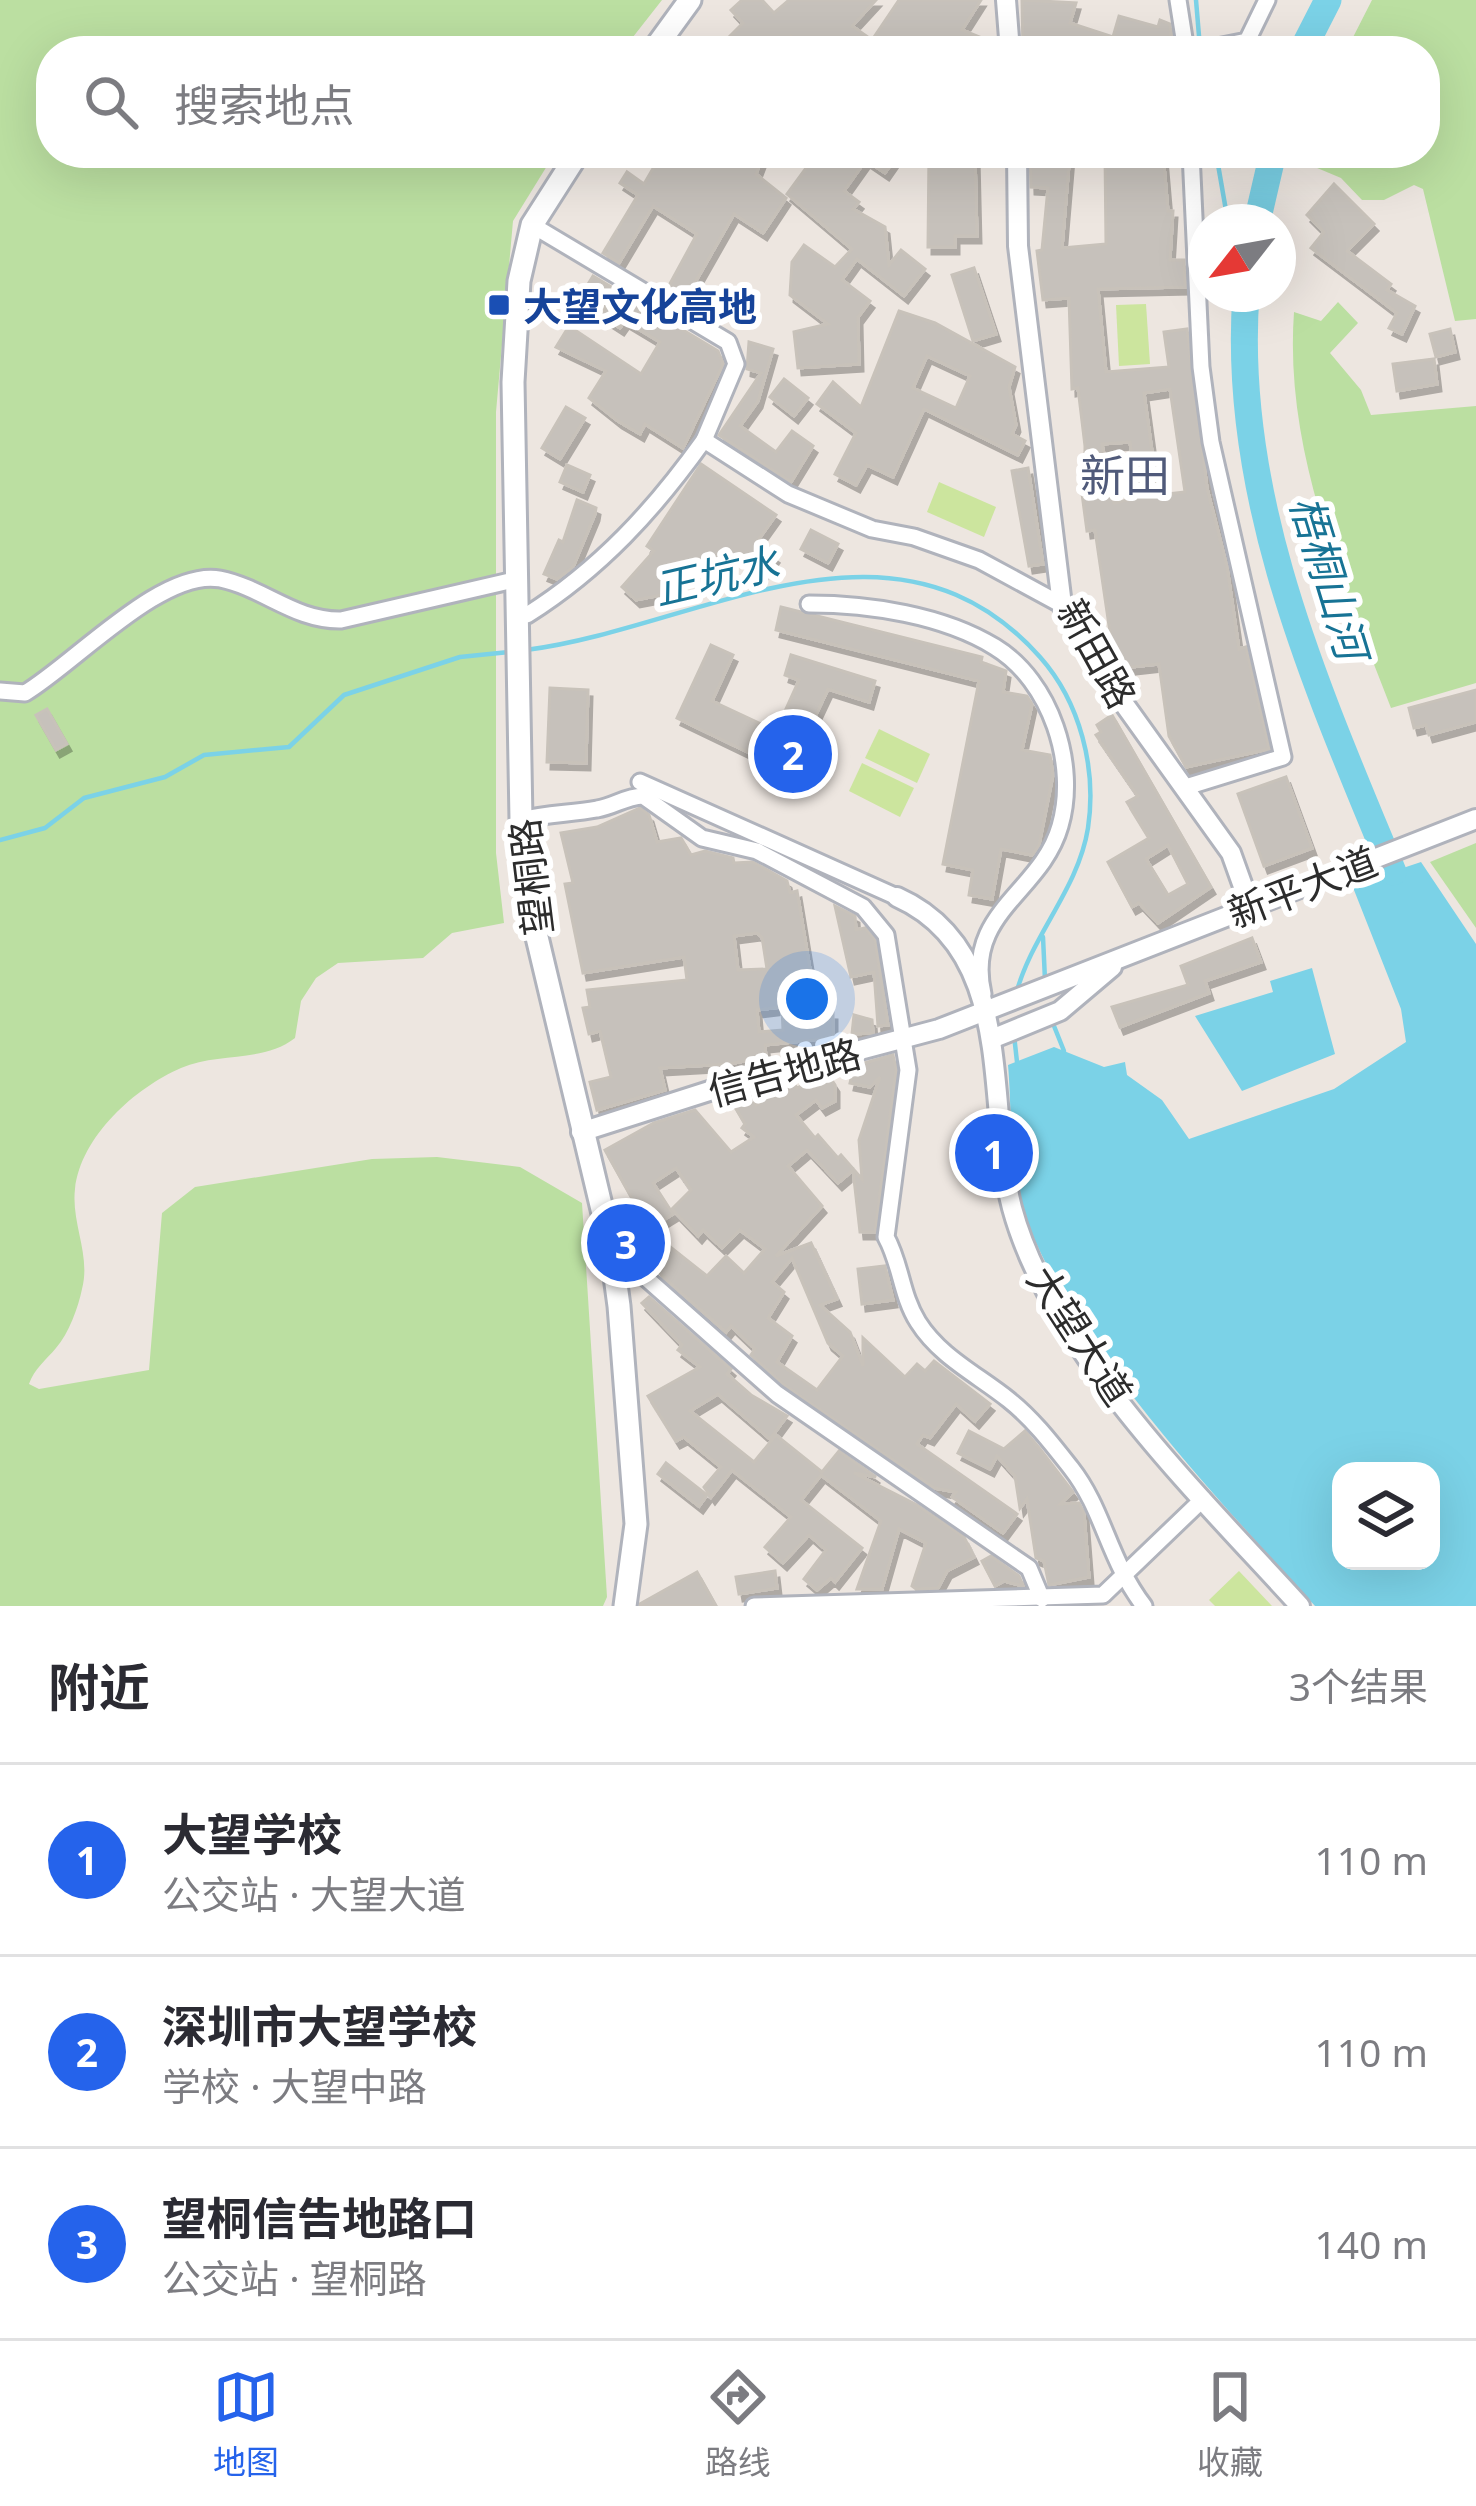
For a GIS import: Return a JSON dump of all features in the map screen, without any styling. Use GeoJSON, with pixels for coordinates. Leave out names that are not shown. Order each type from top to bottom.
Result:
{"type":"FeatureCollection","features":[{"type":"Feature","properties":{"kind":"main road"},"geometry":{"type":"LineString","coordinates":[[663,36],[690,0]]}},
{"type":"Feature","properties":{"kind":"main road","name":"望桐路"},"geometry":{"type":"LineString","coordinates":[[568,168],[532,225],[519,280],[514,363],[514,580],[521,820],[526,888],[610,1247],[636,1525],[625,1606]]}},
{"type":"Feature","properties":{"kind":"street"},"geometry":{"type":"LineString","coordinates":[[1006,0],[1009,36]]}},
{"type":"Feature","properties":{"kind":"street"},"geometry":{"type":"LineString","coordinates":[[1178,0],[1184,36]]}},
{"type":"Feature","properties":{"kind":"street"},"geometry":{"type":"LineString","coordinates":[[1249,36],[1267,0]]}},
{"type":"Feature","properties":{"kind":"street","name":"新田路"},"geometry":{"type":"LineString","coordinates":[[1017,168],[1018,246],[1062,605],[1104,676],[1231,853],[1250,906]]}},
{"type":"Feature","properties":{"kind":"street"},"geometry":{"type":"LineString","coordinates":[[1186,787],[1283,757],[1211,442],[1201,367],[1192,168]]}},
{"type":"Feature","properties":{"kind":"street"},"geometry":{"type":"LineString","coordinates":[[517,622],[587,575],[658,501],[704,440],[736,364],[728,342],[532,225]]}},
{"type":"Feature","properties":{"kind":"street"},"geometry":{"type":"LineString","coordinates":[[704,440],[788,494],[872,529],[914,536],[979,560],[1062,605]]}},
{"type":"Feature","properties":{"kind":"street"},"geometry":{"type":"LineString","coordinates":[[0,691],[25,693],[116,625],[172,589],[203,578],[224,580],[316,620],[341,620],[514,580]]}},
{"type":"Feature","properties":{"kind":"street"},"geometry":{"type":"LineString","coordinates":[[809,604],[893,612],[998,648],[1025,676],[1057,729],[1065,778],[1060,827],[1039,866],[989,923],[980,983],[993,1008]]}},
{"type":"Feature","properties":{"kind":"street"},"geometry":{"type":"LineString","coordinates":[[640,782],[897,896]]}},
{"type":"Feature","properties":{"kind":"street"},"geometry":{"type":"LineString","coordinates":[[521,820],[553,811],[592,811],[623,797],[643,796],[686,830],[757,851],[876,918],[893,956],[908,1039],[908,1093],[886,1237],[897,1256],[905,1296],[943,1352],[1029,1416],[1073,1470],[1090,1494],[1122,1577],[1144,1606]]}},
{"type":"Feature","properties":{"kind":"street","name":"新平大道"},"geometry":{"type":"LineString","coordinates":[[993,1008],[1476,819]]}},
{"type":"Feature","properties":{"kind":"street","name":"大望大道"},"geometry":{"type":"LineString","coordinates":[[897,896],[937,923],[993,1008],[1000,1035],[1005,1169],[1037,1274],[1125,1406],[1300,1606]]}},
{"type":"Feature","properties":{"kind":"street","name":"新平大道"},"geometry":{"type":"LineString","coordinates":[[1000,1035],[1070,1004],[1128,954]]}},
{"type":"Feature","properties":{"kind":"street","name":"信告地路"},"geometry":{"type":"LineString","coordinates":[[581,1132],[728,1084],[908,1039],[993,1008]]}},
{"type":"Feature","properties":{"kind":"street"},"geometry":{"type":"LineString","coordinates":[[610,1247],[777,1394],[1029,1568],[1042,1599]]}},
{"type":"Feature","properties":{"kind":"street"},"geometry":{"type":"LineString","coordinates":[[754,1606],[1103,1595],[1203,1498]]}},
{"type":"Feature","properties":{"kind":"green space"},"geometry":{"type":"Polygon","coordinates":[[[0,0],[662,0],[634,36],[36,36],[36,168],[546,168],[513,221],[496,412],[496,853],[504,923],[452,933],[423,958],[338,963],[316,978],[301,1001],[295,1038],[269,1051],[181,1068],[146,1088],[113,1116],[88,1151],[75,1189],[84,1264],[78,1304],[65,1335],[29,1384],[39,1389],[149,1370],[162,1213],[195,1187],[372,1159],[437,1157],[520,1167],[582,1203],[607,1597],[603,1606],[0,1606],[0,0]]]}},
{"type":"Feature","properties":{"kind":"green space"},"geometry":{"type":"Polygon","coordinates":[[[1372,0],[1476,0],[1476,319],[1455,321],[1423,189],[1414,185],[1384,200],[1362,200],[1341,178],[1317,168],[1440,168],[1440,36],[1354,36],[1372,0]]]}},
{"type":"Feature","properties":{"kind":"green space"},"geometry":{"type":"Polygon","coordinates":[[[1338,302],[1358,323],[1330,353],[1361,390],[1371,415],[1476,406],[1476,683],[1391,708],[1336,563],[1307,465],[1293,364],[1294,312],[1321,321],[1338,302]]]}},
{"type":"Feature","properties":{"kind":"green space"},"geometry":{"type":"Polygon","coordinates":[[[1146,304],[1150,364],[1119,366],[1116,305],[1146,304]]]}},
{"type":"Feature","properties":{"kind":"green space"},"geometry":{"type":"Polygon","coordinates":[[[939,482],[996,507],[984,537],[927,512],[939,482]]]}},
{"type":"Feature","properties":{"kind":"green space"},"geometry":{"type":"Polygon","coordinates":[[[879,729],[930,754],[917,783],[865,758],[879,729]]]}},
{"type":"Feature","properties":{"kind":"green space"},"geometry":{"type":"Polygon","coordinates":[[[862,763],[914,788],[900,817],[849,791],[862,763]]]}},
{"type":"Feature","properties":{"kind":"green space"},"geometry":{"type":"Polygon","coordinates":[[[1476,843],[1476,928],[1430,862],[1476,843]]]}},
{"type":"Feature","properties":{"kind":"green space"},"geometry":{"type":"Polygon","coordinates":[[[1239,1571],[1272,1606],[1215,1606],[1209,1600],[1239,1571]]]}},
{"type":"Feature","properties":{"kind":"water"},"geometry":{"type":"Polygon","coordinates":[[[1421,862],[1476,944],[1476,1606],[1315,1606],[1193,1470],[1075,1315],[1023,1211],[1015,1176],[1008,1065],[1054,1047],[1104,1067],[1125,1062],[1127,1075],[1162,1100],[1189,1139],[1334,1089],[1406,1042],[1401,1009],[1352,885],[1421,862]]]}},
{"type":"Feature","properties":{"kind":"water"},"geometry":{"type":"Polygon","coordinates":[[[1312,968],[1335,1054],[1242,1091],[1195,1016],[1273,992],[1270,981],[1312,968]]]}},
{"type":"Feature","properties":{"kind":"building"},"geometry":{"type":"Polygon","coordinates":[[[742,0],[762,0],[774,13],[789,0],[876,0],[852,26],[866,36],[730,36],[743,23],[731,10],[742,0]]]}},
{"type":"Feature","properties":{"kind":"building"},"geometry":{"type":"Polygon","coordinates":[[[899,0],[981,0],[962,30],[977,36],[875,36],[899,0]]]}},
{"type":"Feature","properties":{"kind":"building"},"geometry":{"type":"Polygon","coordinates":[[[1022,0],[1076,3],[1070,23],[1110,36],[1023,36],[1022,0]]]}},
{"type":"Feature","properties":{"kind":"building"},"geometry":{"type":"Polygon","coordinates":[[[1119,16],[1158,27],[1160,20],[1170,24],[1171,35],[1113,36],[1119,16]]]}},
{"type":"Feature","properties":{"kind":"building"},"geometry":{"type":"Polygon","coordinates":[[[653,168],[758,168],[756,174],[786,198],[763,233],[734,214],[684,302],[666,291],[697,234],[653,206],[619,263],[603,253],[638,195],[620,183],[627,172],[644,184],[653,168]]]}},
{"type":"Feature","properties":{"kind":"building"},"geometry":{"type":"Polygon","coordinates":[[[806,168],[860,168],[844,191],[859,202],[853,209],[885,227],[889,265],[901,250],[925,269],[904,296],[857,259],[842,280],[870,301],[858,317],[859,364],[798,368],[794,332],[828,324],[790,295],[792,262],[804,245],[835,267],[852,249],[787,194],[806,168]]]}},
{"type":"Feature","properties":{"kind":"building"},"geometry":{"type":"Polygon","coordinates":[[[929,168],[975,168],[977,236],[955,236],[955,247],[928,247],[929,168]]]}},
{"type":"Feature","properties":{"kind":"building"},"geometry":{"type":"Polygon","coordinates":[[[1030,168],[1069,168],[1062,248],[1106,244],[1105,168],[1164,168],[1168,211],[1173,211],[1170,260],[1184,260],[1185,287],[1098,289],[1106,372],[1169,367],[1164,332],[1187,329],[1207,488],[1227,567],[1239,649],[1246,647],[1269,749],[1186,767],[1169,736],[1159,664],[1115,669],[1108,657],[1112,646],[1095,530],[1087,531],[1080,479],[1085,478],[1085,446],[1078,388],[1072,389],[1069,298],[1043,300],[1037,251],[1042,250],[1048,188],[1031,187],[1030,168]],[[1170,389],[1144,393],[1158,495],[1185,492],[1170,389]],[[1130,442],[1102,444],[1114,503],[1137,498],[1130,442]]]}},
{"type":"Feature","properties":{"kind":"building"},"geometry":{"type":"Polygon","coordinates":[[[1334,184],[1374,224],[1347,251],[1391,284],[1387,290],[1415,306],[1402,334],[1389,328],[1397,313],[1311,248],[1324,232],[1307,215],[1334,184]]]}},
{"type":"Feature","properties":{"kind":"building"},"geometry":{"type":"Polygon","coordinates":[[[974,268],[996,334],[973,341],[952,275],[974,268]]]}},
{"type":"Feature","properties":{"kind":"building"},"geometry":{"type":"Polygon","coordinates":[[[593,276],[718,351],[723,364],[683,448],[645,424],[640,434],[589,398],[606,371],[556,347],[569,326],[641,374],[660,342],[625,321],[620,328],[600,315],[605,308],[582,294],[593,276]]]}},
{"type":"Feature","properties":{"kind":"building"},"geometry":{"type":"Polygon","coordinates":[[[899,311],[935,323],[1015,367],[1009,387],[1016,425],[1012,434],[1025,441],[1018,455],[924,409],[893,477],[867,465],[856,485],[835,474],[856,433],[817,404],[833,382],[861,407],[899,311]],[[927,356],[913,388],[956,408],[970,376],[927,356]]]}},
{"type":"Feature","properties":{"kind":"building"},"geometry":{"type":"Polygon","coordinates":[[[1450,329],[1455,352],[1436,357],[1430,334],[1450,329]]]}},
{"type":"Feature","properties":{"kind":"building"},"geometry":{"type":"Polygon","coordinates":[[[749,342],[773,349],[758,401],[740,426],[776,452],[792,431],[813,446],[791,482],[719,435],[761,373],[747,369],[749,342]]]}},
{"type":"Feature","properties":{"kind":"building"},"geometry":{"type":"Polygon","coordinates":[[[1434,359],[1437,384],[1397,391],[1393,364],[1434,359]]]}},
{"type":"Feature","properties":{"kind":"building"},"geometry":{"type":"Polygon","coordinates":[[[784,379],[808,398],[794,416],[770,397],[784,379]]]}},
{"type":"Feature","properties":{"kind":"building"},"geometry":{"type":"Polygon","coordinates":[[[566,407],[585,418],[560,459],[542,448],[566,407]]]}},
{"type":"Feature","properties":{"kind":"building"},"geometry":{"type":"Polygon","coordinates":[[[701,464],[776,515],[756,543],[775,556],[762,574],[723,550],[707,576],[684,562],[662,595],[636,600],[622,587],[654,551],[647,546],[701,464]]]}},
{"type":"Feature","properties":{"kind":"building"},"geometry":{"type":"Polygon","coordinates":[[[567,465],[590,475],[583,492],[560,482],[567,465]]]}},
{"type":"Feature","properties":{"kind":"building"},"geometry":{"type":"Polygon","coordinates":[[[1028,468],[1043,564],[1029,566],[1012,471],[1028,468]]]}},
{"type":"Feature","properties":{"kind":"building"},"geometry":{"type":"Polygon","coordinates":[[[577,500],[596,508],[595,514],[573,567],[557,579],[544,574],[559,540],[563,542],[577,500]]]}},
{"type":"Feature","properties":{"kind":"building"},"geometry":{"type":"Polygon","coordinates":[[[811,530],[838,544],[828,563],[801,549],[811,530]]]}},
{"type":"Feature","properties":{"kind":"building"},"geometry":{"type":"Polygon","coordinates":[[[781,607],[982,657],[981,662],[1006,671],[1003,692],[1027,696],[1032,704],[1022,750],[1050,755],[1053,775],[1039,845],[1032,855],[1001,849],[992,899],[969,895],[973,870],[943,864],[979,681],[776,630],[781,607]]]}},
{"type":"Feature","properties":{"kind":"building"},"geometry":{"type":"Polygon","coordinates":[[[711,645],[733,655],[712,701],[776,731],[799,680],[785,675],[791,655],[875,681],[869,702],[828,689],[789,772],[677,718],[711,645]]]}},
{"type":"Feature","properties":{"kind":"building"},"geometry":{"type":"Polygon","coordinates":[[[550,688],[588,690],[586,763],[547,762],[550,688]]]}},
{"type":"Feature","properties":{"kind":"building"},"geometry":{"type":"Polygon","coordinates":[[[1476,690],[1476,722],[1429,735],[1426,725],[1414,728],[1409,708],[1476,690]]]}},
{"type":"Feature","properties":{"kind":"building"},"geometry":{"type":"Polygon","coordinates":[[[47,709],[67,744],[56,750],[36,715],[47,709]]]}},
{"type":"Feature","properties":{"kind":"building"},"geometry":{"type":"Polygon","coordinates":[[[1112,715],[1211,887],[1158,923],[1139,903],[1132,907],[1108,862],[1149,838],[1127,802],[1138,796],[1096,735],[1101,732],[1097,725],[1112,715]],[[1168,845],[1146,859],[1168,895],[1188,884],[1168,845]]]}},
{"type":"Feature","properties":{"kind":"building"},"geometry":{"type":"Polygon","coordinates":[[[1286,777],[1312,848],[1264,866],[1238,794],[1286,777]]]}},
{"type":"Feature","properties":{"kind":"building"},"geometry":{"type":"Polygon","coordinates":[[[640,808],[649,815],[657,842],[681,838],[691,855],[705,851],[733,858],[734,863],[753,862],[787,881],[790,893],[797,891],[810,969],[797,971],[801,1012],[833,1013],[833,1038],[765,1045],[766,1057],[729,1064],[660,1068],[665,1090],[597,1110],[590,1082],[611,1077],[600,1031],[589,1034],[583,1008],[590,1007],[587,990],[687,980],[684,957],[583,973],[565,884],[573,883],[561,833],[597,827],[640,808]],[[757,933],[734,936],[738,970],[767,969],[762,937],[757,933]],[[782,1007],[757,1010],[759,1032],[783,1030],[782,1007]]]}},
{"type":"Feature","properties":{"kind":"building"},"geometry":{"type":"Polygon","coordinates":[[[835,906],[855,916],[856,930],[865,928],[875,940],[888,1025],[878,1026],[874,972],[851,977],[835,906]]]}},
{"type":"Feature","properties":{"kind":"building"},"geometry":{"type":"Polygon","coordinates":[[[1252,938],[1261,962],[1205,981],[1209,993],[1120,1027],[1112,1007],[1188,985],[1181,966],[1252,938]]]}},
{"type":"Feature","properties":{"kind":"building"},"geometry":{"type":"Polygon","coordinates":[[[854,1015],[872,1020],[873,1033],[852,1034],[854,1015]]]}},
{"type":"Feature","properties":{"kind":"building"},"geometry":{"type":"Polygon","coordinates":[[[893,1055],[896,1070],[875,1232],[860,1232],[853,1170],[838,1183],[807,1150],[788,1166],[822,1206],[776,1256],[811,1243],[837,1299],[820,1305],[850,1332],[863,1366],[863,1338],[905,1377],[917,1364],[925,1371],[934,1361],[990,1404],[975,1421],[956,1404],[930,1438],[923,1435],[917,1444],[1017,1514],[1003,1533],[952,1497],[956,1492],[934,1488],[784,1385],[751,1355],[755,1349],[731,1326],[726,1332],[662,1276],[647,1250],[659,1238],[707,1276],[726,1256],[744,1273],[765,1249],[740,1230],[722,1248],[703,1230],[698,1236],[672,1209],[691,1190],[676,1168],[653,1183],[673,1214],[649,1229],[605,1150],[654,1123],[695,1110],[731,1152],[754,1137],[742,1128],[745,1124],[731,1100],[749,1093],[756,1105],[785,1084],[793,1082],[797,1088],[827,1073],[835,1085],[835,1101],[822,1108],[816,1100],[796,1115],[815,1138],[818,1135],[838,1158],[841,1155],[862,1179],[859,1140],[880,1077],[870,1087],[850,1083],[854,1066],[893,1055]],[[792,1258],[772,1282],[784,1292],[768,1318],[792,1336],[777,1362],[817,1390],[843,1356],[828,1343],[792,1258]]]}},
{"type":"Feature","properties":{"kind":"building"},"geometry":{"type":"Polygon","coordinates":[[[885,1266],[893,1300],[862,1304],[858,1269],[885,1266]]]}},
{"type":"Feature","properties":{"kind":"building"},"geometry":{"type":"Polygon","coordinates":[[[649,1297],[731,1369],[727,1374],[751,1395],[787,1416],[770,1439],[718,1394],[690,1411],[754,1462],[776,1435],[822,1472],[839,1451],[876,1477],[854,1473],[917,1505],[964,1537],[974,1557],[947,1571],[938,1588],[916,1589],[912,1586],[926,1543],[899,1529],[882,1589],[857,1589],[881,1521],[821,1475],[801,1500],[862,1548],[835,1582],[831,1578],[817,1590],[804,1579],[826,1550],[809,1535],[783,1563],[765,1547],[791,1517],[732,1470],[711,1497],[704,1487],[721,1467],[684,1437],[676,1441],[648,1396],[700,1367],[678,1350],[682,1345],[642,1303],[649,1297]]]}},
{"type":"Feature","properties":{"kind":"building"},"geometry":{"type":"Polygon","coordinates":[[[969,1431],[1004,1449],[1025,1431],[1040,1449],[1073,1492],[1060,1504],[1079,1503],[1084,1513],[1089,1577],[1049,1585],[1044,1561],[1036,1558],[1027,1499],[1020,1508],[1015,1476],[997,1456],[990,1469],[958,1453],[969,1431]]]}},
{"type":"Feature","properties":{"kind":"building"},"geometry":{"type":"Polygon","coordinates":[[[666,1463],[707,1495],[699,1506],[658,1474],[666,1463]]]}},
{"type":"Feature","properties":{"kind":"building"},"geometry":{"type":"Polygon","coordinates":[[[991,1556],[1019,1576],[1023,1586],[1004,1581],[995,1586],[982,1561],[991,1556]]]}},
{"type":"Feature","properties":{"kind":"building"},"geometry":{"type":"Polygon","coordinates":[[[775,1571],[777,1588],[739,1594],[736,1577],[775,1571]]]}},
{"type":"Feature","properties":{"kind":"building"},"geometry":{"type":"Polygon","coordinates":[[[697,1572],[716,1606],[640,1606],[640,1604],[697,1572]]]}},
{"type":"Feature","properties":{"kind":"waterway"},"geometry":{"type":"LineString","coordinates":[[1196,0],[1199,36]]}},
{"type":"Feature","properties":{"kind":"waterway","name":"梧桐山河"},"geometry":{"type":"LineString","coordinates":[[1310,36],[1328,0]]}},
{"type":"Feature","properties":{"kind":"waterway"},"geometry":{"type":"LineString","coordinates":[[1219,168],[1225,204]]}},
{"type":"Feature","properties":{"kind":"waterway","name":"梧桐山河"},"geometry":{"type":"LineString","coordinates":[[1261,204],[1270,168]]}},
{"type":"Feature","properties":{"kind":"waterway","name":"梧桐山河"},"geometry":{"type":"LineString","coordinates":[[1240,312],[1243,337]]}},
{"type":"Feature","properties":{"kind":"waterway","name":"梧桐山河"},"geometry":{"type":"LineString","coordinates":[[1246,312],[1252,444],[1266,518],[1309,662],[1393,872]]}},
{"type":"Feature","properties":{"kind":"waterway","name":"正坑水"},"geometry":{"type":"LineString","coordinates":[[526,650],[793,584],[859,577],[922,584],[983,609],[1040,657],[1066,694],[1082,737],[1090,782],[1083,850],[1016,994]]}},
{"type":"Feature","properties":{"kind":"waterway","name":"正坑水"},"geometry":{"type":"LineString","coordinates":[[0,840],[45,828],[84,798],[165,777],[204,755],[289,747],[344,695],[460,657],[509,652]]}},
{"type":"Feature","properties":{"kind":"waterway"},"geometry":{"type":"LineString","coordinates":[[1043,937],[1045,980]]}},
{"type":"Feature","properties":{"kind":"waterway"},"geometry":{"type":"LineString","coordinates":[[1052,1021],[1064,1051]]}},
{"type":"Feature","properties":{"kind":"waterway","name":"正坑水"},"geometry":{"type":"LineString","coordinates":[[1014,1035],[1017,1062]]}},
{"type":"Feature","properties":{"kind":"place","name":"大望文化高地"},"geometry":{"type":"Point","coordinates":[499,305]}},
{"type":"Feature","properties":{"kind":"place","name":"深圳市大望学校"},"geometry":{"type":"Point","coordinates":[793,754]}},
{"type":"Feature","properties":{"kind":"place","name":"大望学校"},"geometry":{"type":"Point","coordinates":[994,1153]}},
{"type":"Feature","properties":{"kind":"place","name":"望桐信告地路口"},"geometry":{"type":"Point","coordinates":[626,1243]}},
{"type":"Feature","properties":{"kind":"district","name":"新田"},"geometry":{"type":"Point","coordinates":[1125,474]}}]}
